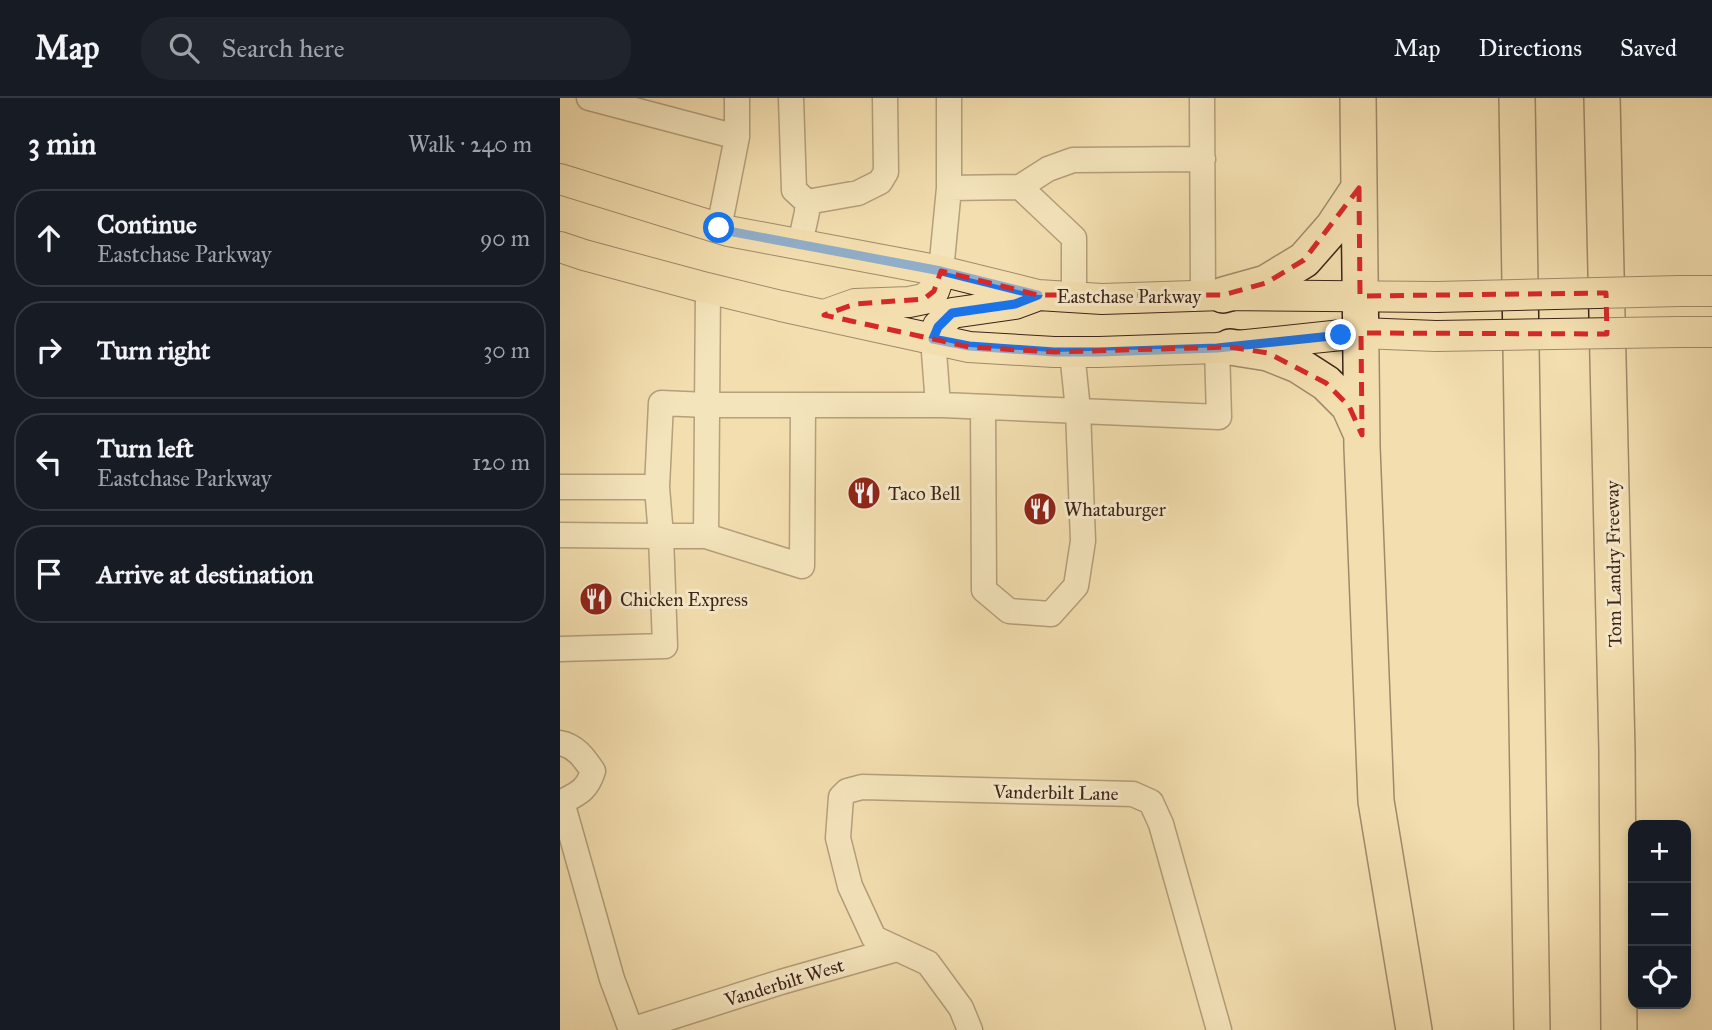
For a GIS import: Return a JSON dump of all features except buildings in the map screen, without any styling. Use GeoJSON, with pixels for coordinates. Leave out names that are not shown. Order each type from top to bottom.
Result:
{"type":"FeatureCollection","features":[{"type":"Feature","properties":{"kind":"highway"},"geometry":{"type":"LineString","coordinates":[[1358,98],[1362,435],[1376,802],[1414,1030]]}},
{"type":"Feature","properties":{"kind":"highway"},"geometry":{"type":"LineString","coordinates":[[1517,98],[1532,1030]]}},
{"type":"Feature","properties":{"kind":"highway","name":"Tom Landry Freeway"},"geometry":{"type":"LineString","coordinates":[[1602,98],[1617,751],[1619,1030]]}},
{"type":"Feature","properties":{"kind":"highway"},"geometry":{"type":"LineString","coordinates":[[1213,295],[1266,283],[1304,260],[1333,227],[1359,188]]}},
{"type":"Feature","properties":{"kind":"highway"},"geometry":{"type":"LineString","coordinates":[[1224,348],[1268,353],[1298,365],[1326,383],[1349,406],[1362,435]]}},
{"type":"Feature","properties":{"kind":"main road","name":"Eastchase Parkway"},"geometry":{"type":"LineString","coordinates":[[560,179],[719,228],[941,271],[1038,295],[1102,299],[1213,295],[1436,297],[1712,290]]}},
{"type":"Feature","properties":{"kind":"main road"},"geometry":{"type":"LineString","coordinates":[[568,251],[824,316],[969,346],[1072,352],[1224,348],[1361,333],[1436,336],[1712,332]]}},
{"type":"Feature","properties":{"kind":"main road"},"geometry":{"type":"LineString","coordinates":[[824,316],[855,304],[924,299],[934,292],[941,271]]}},
{"type":"Feature","properties":{"kind":"main road"},"geometry":{"type":"LineString","coordinates":[[933,339],[938,327],[952,313],[1015,304],[1038,295]]}},
{"type":"Feature","properties":{"kind":"lane"},"geometry":{"type":"LineString","coordinates":[[589,98],[737,137]]}},
{"type":"Feature","properties":{"kind":"lane"},"geometry":{"type":"LineString","coordinates":[[719,228],[737,137],[737,98]]}},
{"type":"Feature","properties":{"kind":"lane"},"geometry":{"type":"LineString","coordinates":[[791,98],[800,196],[807,212],[800,244]]}},
{"type":"Feature","properties":{"kind":"lane"},"geometry":{"type":"LineString","coordinates":[[800,196],[858,193],[880,182],[886,172],[885,98]]}},
{"type":"Feature","properties":{"kind":"lane"},"geometry":{"type":"LineString","coordinates":[[941,271],[949,188],[949,98]]}},
{"type":"Feature","properties":{"kind":"lane"},"geometry":{"type":"LineString","coordinates":[[1202,98],[1203,159],[1213,295]]}},
{"type":"Feature","properties":{"kind":"lane"},"geometry":{"type":"LineString","coordinates":[[949,188],[1020,187],[1048,169],[1073,160],[1203,159]]}},
{"type":"Feature","properties":{"kind":"lane"},"geometry":{"type":"LineString","coordinates":[[1020,187],[1074,238],[1074,298]]}},
{"type":"Feature","properties":{"kind":"lane"},"geometry":{"type":"LineString","coordinates":[[706,536],[708,288]]}},
{"type":"Feature","properties":{"kind":"lane"},"geometry":{"type":"LineString","coordinates":[[933,339],[938,405]]}},
{"type":"Feature","properties":{"kind":"lane"},"geometry":{"type":"LineString","coordinates":[[560,649],[665,646],[662,536],[657,487],[662,403],[938,405],[1219,417],[1224,348]]}},
{"type":"Feature","properties":{"kind":"lane"},"geometry":{"type":"LineString","coordinates":[[983,407],[984,590],[1009,611],[1051,614],[1076,586],[1083,541],[1072,352]]}},
{"type":"Feature","properties":{"kind":"lane"},"geometry":{"type":"LineString","coordinates":[[560,535],[706,536],[802,566],[803,405]]}},
{"type":"Feature","properties":{"kind":"lane"},"geometry":{"type":"LineString","coordinates":[[560,487],[657,487]]}},
{"type":"Feature","properties":{"kind":"lane"},"geometry":{"type":"LineString","coordinates":[[560,743],[569,745],[583,757],[593,771],[589,783],[561,802],[612,979],[631,1030]]}},
{"type":"Feature","properties":{"kind":"lane","name":"Vanderbilt Lane"},"geometry":{"type":"LineString","coordinates":[[897,949],[874,938],[850,886],[838,838],[841,797],[847,791],[862,788],[1133,794],[1151,803],[1161,824],[1219,1030]]}},
{"type":"Feature","properties":{"kind":"lane"},"geometry":{"type":"LineString","coordinates":[[897,949],[928,963],[961,1008],[970,1030]]}},
{"type":"Feature","properties":{"kind":"lane","name":"Vanderbilt West"},"geometry":{"type":"LineString","coordinates":[[631,1030],[781,982],[897,949]]}},
{"type":"Feature","properties":{"kind":"highlighted area"},"geometry":{"type":"Polygon","coordinates":[[[1359,188],[1360,296],[1606,293],[1607,334],[1361,333],[1362,435],[1349,406],[1326,383],[1268,353],[1230,347],[1054,352],[969,347],[824,315],[855,304],[924,299],[934,291],[941,271],[1038,295],[1223,295],[1266,283],[1304,260],[1359,188]]]}},
{"type":"Feature","properties":{"kind":"place","name":"Taco Bell"},"geometry":{"type":"Point","coordinates":[864,493]}},
{"type":"Feature","properties":{"kind":"place","name":"Whataburger"},"geometry":{"type":"Point","coordinates":[1040,509]}},
{"type":"Feature","properties":{"kind":"place","name":"Chicken Express"},"geometry":{"type":"Point","coordinates":[596,599]}},
{"type":"Feature","properties":{"kind":"route"},"geometry":{"type":"LineString","coordinates":[[719,228],[941,271],[1038,295],[1015,304],[952,313],[938,327],[933,339],[969,346],[1099,352],[1217,348],[1341,335]]}}]}
